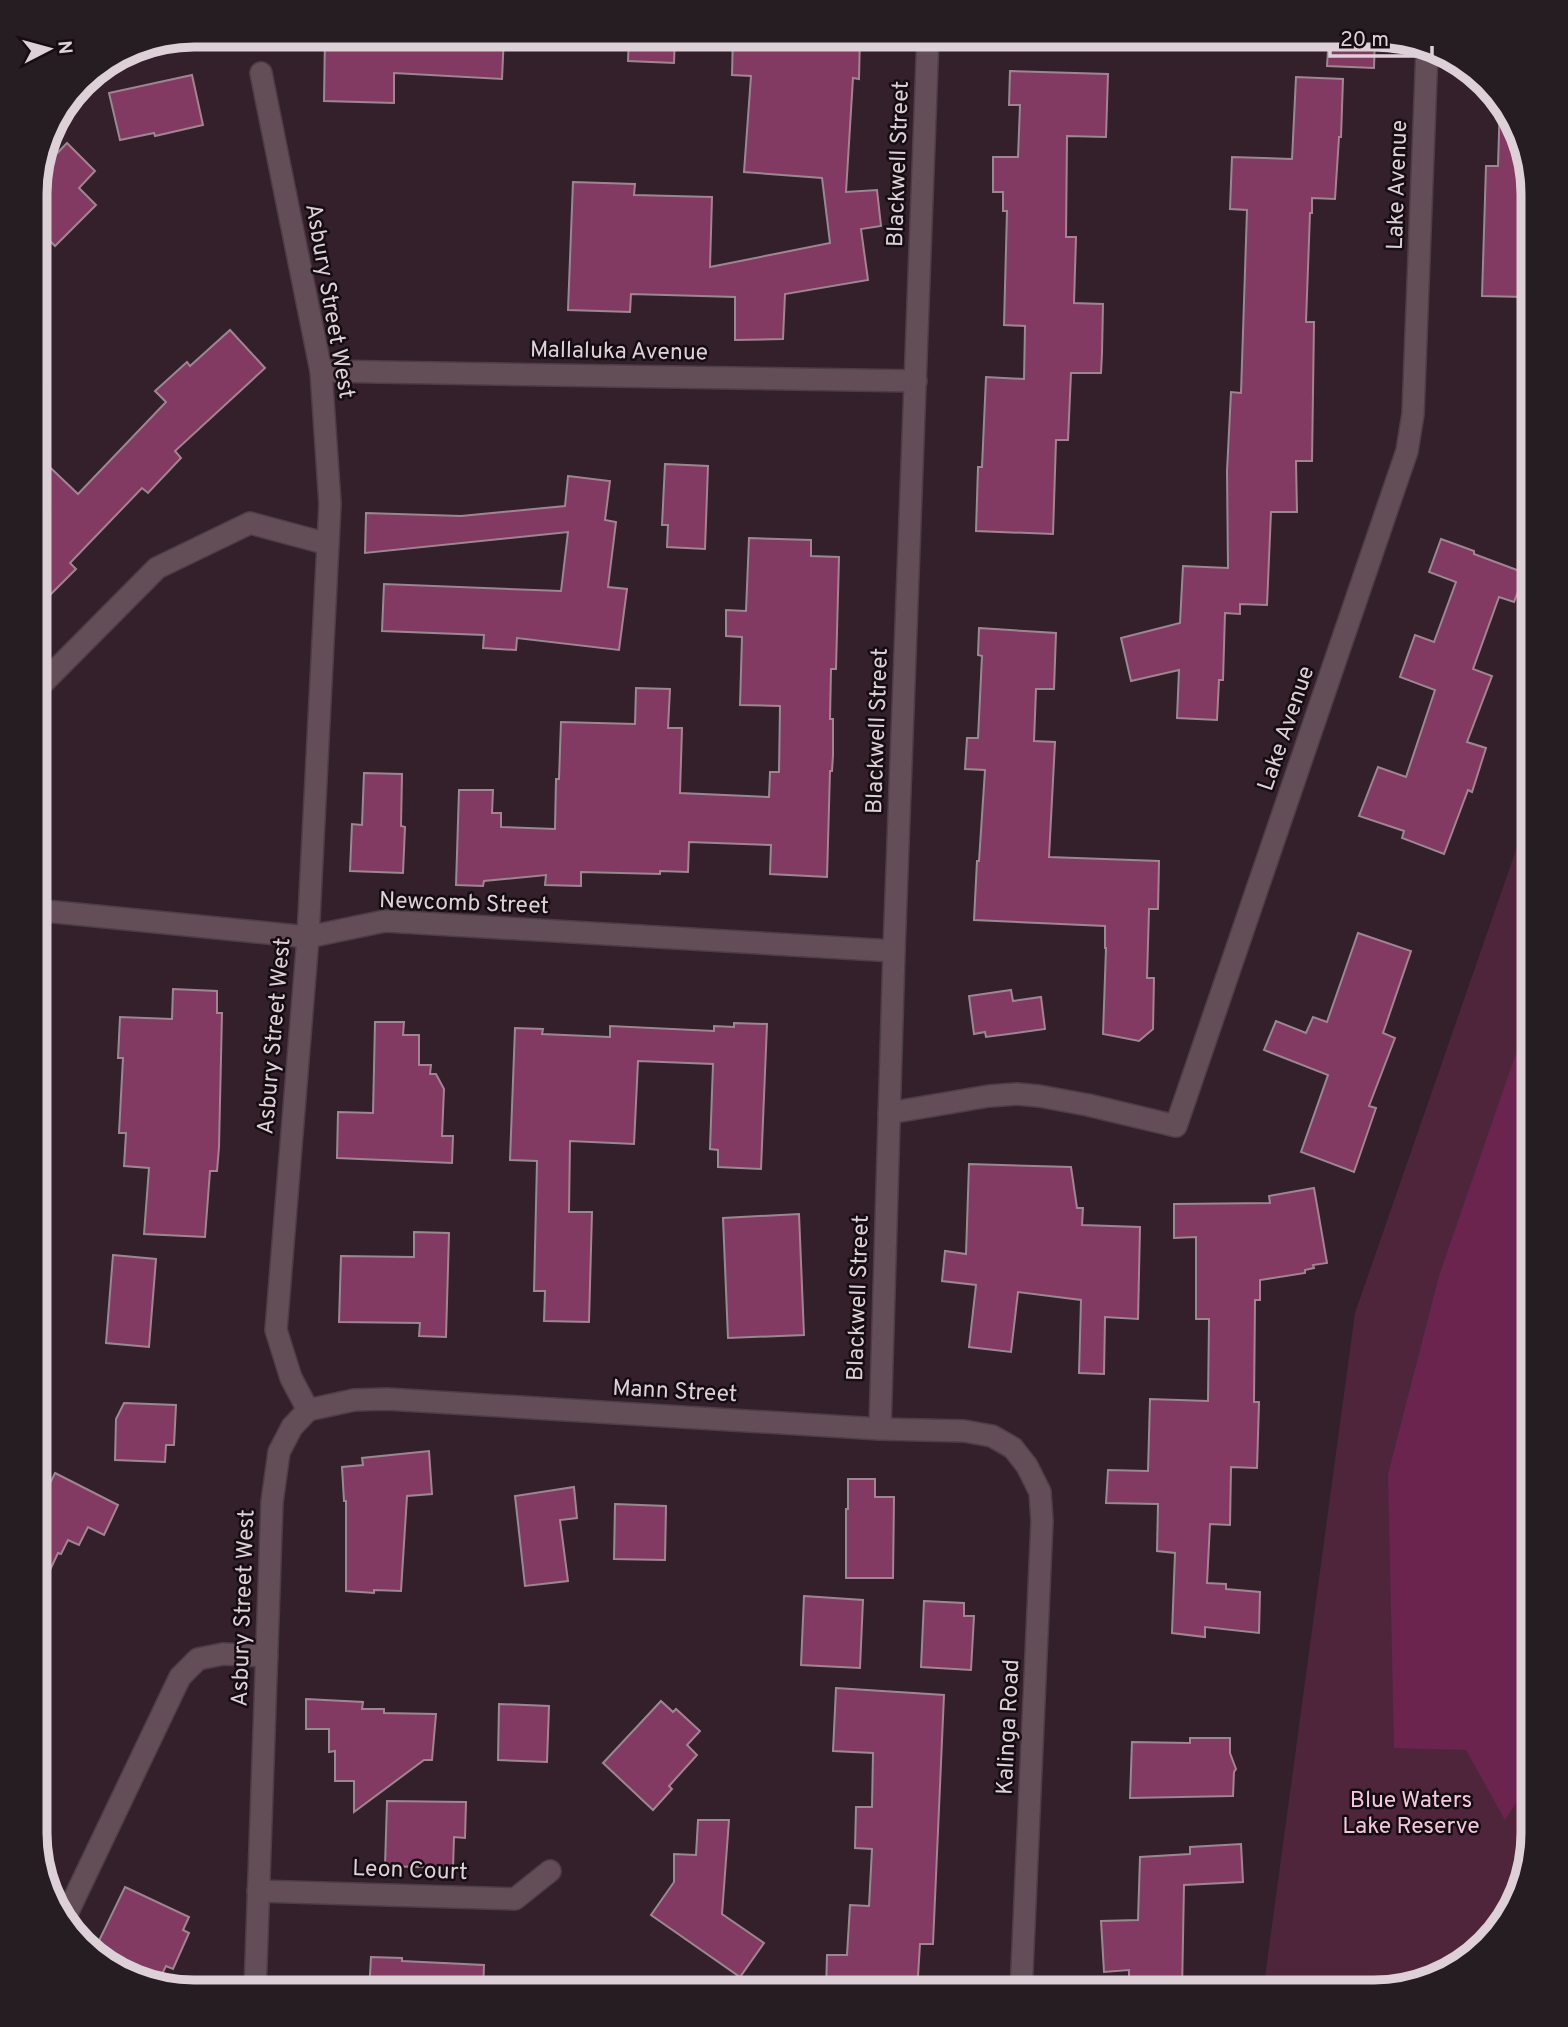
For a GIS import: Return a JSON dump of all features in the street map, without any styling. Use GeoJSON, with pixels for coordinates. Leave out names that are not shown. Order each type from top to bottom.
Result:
{"type":"FeatureCollection","features":[{"type":"Feature","properties":{"kind":"street","name":"Blackwell Street"},"geometry":{"type":"LineString","coordinates":[[880,1429],[894,951],[928,48]]}},
{"type":"Feature","properties":{"kind":"street","name":"Lake Avenue"},"geometry":{"type":"LineString","coordinates":[[889,1113],[989,1096],[1017,1094],[1088,1105],[1177,1126],[1407,451],[1413,414],[1427,57]]}},
{"type":"Feature","properties":{"kind":"street","name":"Asbury Street West"},"geometry":{"type":"LineString","coordinates":[[255,1980],[272,1502],[279,1452],[292,1427],[308,1410],[290,1378],[276,1330],[308,937],[330,503],[321,371],[261,74]]}},
{"type":"Feature","properties":{"kind":"street","name":"Mallaluka Avenue"},"geometry":{"type":"LineString","coordinates":[[321,371],[916,381]]}},
{"type":"Feature","properties":{"kind":"street"},"geometry":{"type":"LineString","coordinates":[[48,678],[158,568],[250,523],[328,544]]}},
{"type":"Feature","properties":{"kind":"street","name":"Newcomb Street"},"geometry":{"type":"LineString","coordinates":[[48,911],[308,937],[385,921],[894,951]]}},
{"type":"Feature","properties":{"kind":"street","name":"Mann Street"},"geometry":{"type":"LineString","coordinates":[[308,1410],[355,1400],[387,1399],[880,1429],[964,1431],[992,1436],[1013,1448],[1027,1466]]}},
{"type":"Feature","properties":{"kind":"street","name":"Kalinga Road"},"geometry":{"type":"LineString","coordinates":[[1022,1980],[1042,1521],[1040,1492],[1027,1466]]}},
{"type":"Feature","properties":{"kind":"street"},"geometry":{"type":"LineString","coordinates":[[69,1909],[180,1677],[198,1659],[223,1654],[267,1656]]}},
{"type":"Feature","properties":{"kind":"street","name":"Leon Court"},"geometry":{"type":"LineString","coordinates":[[258,1891],[515,1899],[550,1871]]}},
{"type":"Feature","properties":{"kind":"green space","name":"Blue Waters Lake Reserve"},"geometry":{"type":"Polygon","coordinates":[[[1521,836],[1521,1832],[1516,1871],[1501,1906],[1478,1937],[1439,1965],[1412,1975],[1373,1980],[1265,1980],[1355,1313],[1521,836]]]}},
{"type":"Feature","properties":{"kind":"shaded area"},"geometry":{"type":"Polygon","coordinates":[[[1521,1039],[1521,1795],[1505,1820],[1466,1750],[1394,1748],[1388,1474],[1439,1276],[1521,1039]]]}},
{"type":"Feature","properties":{"kind":"building"},"geometry":{"type":"Polygon","coordinates":[[[325,47],[503,47],[502,79],[394,73],[394,103],[324,101],[325,47]]]}},
{"type":"Feature","properties":{"kind":"building"},"geometry":{"type":"Polygon","coordinates":[[[629,47],[675,47],[674,63],[628,61],[629,47]]]}},
{"type":"Feature","properties":{"kind":"building"},"geometry":{"type":"Polygon","coordinates":[[[733,47],[860,48],[859,79],[853,78],[846,192],[877,190],[881,226],[861,229],[868,280],[785,294],[783,339],[735,340],[735,297],[631,294],[630,312],[568,310],[573,182],[635,184],[634,195],[712,197],[710,267],[830,243],[822,178],[744,172],[751,76],[732,75],[733,47]]]}},
{"type":"Feature","properties":{"kind":"building"},"geometry":{"type":"Polygon","coordinates":[[[1328,48],[1375,48],[1374,68],[1327,66],[1328,48]]]}},
{"type":"Feature","properties":{"kind":"building"},"geometry":{"type":"Polygon","coordinates":[[[1010,71],[1108,74],[1106,137],[1067,136],[1066,237],[1076,237],[1074,303],[1103,304],[1102,353],[1101,373],[1071,373],[1068,440],[1056,440],[1053,534],[976,531],[978,467],[982,467],[986,377],[1024,379],[1025,326],[1004,325],[1007,211],[1003,211],[1003,192],[993,192],[993,157],[1018,157],[1020,105],[1009,105],[1010,71]]]}},
{"type":"Feature","properties":{"kind":"building"},"geometry":{"type":"Polygon","coordinates":[[[192,75],[203,125],[155,136],[154,133],[120,140],[109,93],[192,75]]]}},
{"type":"Feature","properties":{"kind":"building"},"geometry":{"type":"Polygon","coordinates":[[[1296,77],[1343,79],[1335,199],[1312,198],[1310,213],[1306,322],[1314,322],[1312,461],[1296,461],[1297,512],[1271,512],[1267,605],[1240,604],[1240,614],[1225,613],[1223,680],[1219,680],[1217,720],[1177,718],[1179,670],[1131,681],[1121,638],[1180,623],[1183,566],[1228,568],[1227,471],[1231,392],[1241,393],[1247,210],[1230,209],[1232,157],[1292,159],[1296,77]]]}},
{"type":"Feature","properties":{"kind":"building"},"geometry":{"type":"Polygon","coordinates":[[[1499,119],[1513,147],[1519,175],[1521,297],[1482,296],[1486,166],[1498,166],[1499,119]]]}},
{"type":"Feature","properties":{"kind":"building"},"geometry":{"type":"Polygon","coordinates":[[[67,143],[95,171],[79,188],[96,205],[55,246],[51,242],[48,245],[48,185],[52,159],[67,143]]]}},
{"type":"Feature","properties":{"kind":"building"},"geometry":{"type":"Polygon","coordinates":[[[230,330],[265,368],[175,451],[181,458],[148,493],[142,488],[70,563],[76,569],[48,597],[48,465],[78,494],[166,402],[155,391],[187,362],[190,366],[230,330]]]}},
{"type":"Feature","properties":{"kind":"building"},"geometry":{"type":"Polygon","coordinates":[[[665,464],[708,466],[705,549],[667,547],[668,525],[662,525],[665,464]]]}},
{"type":"Feature","properties":{"kind":"building"},"geometry":{"type":"Polygon","coordinates":[[[568,476],[610,481],[605,520],[616,522],[608,587],[627,589],[619,650],[517,638],[516,650],[483,648],[484,635],[382,631],[384,584],[561,591],[568,532],[365,553],[366,513],[461,516],[565,506],[568,476]]]}},
{"type":"Feature","properties":{"kind":"building"},"geometry":{"type":"Polygon","coordinates":[[[749,538],[811,540],[811,556],[839,557],[836,669],[831,669],[830,719],[833,719],[833,755],[830,771],[827,877],[770,874],[771,845],[689,842],[688,872],[581,872],[581,886],[545,885],[546,875],[484,881],[483,886],[456,885],[459,790],[493,790],[492,813],[501,813],[501,827],[555,829],[561,722],[635,724],[636,688],[670,689],[668,728],[682,728],[680,793],[769,797],[770,772],[779,772],[780,706],[740,705],[742,637],[726,636],[726,610],[746,611],[749,538]]]}},
{"type":"Feature","properties":{"kind":"building"},"geometry":{"type":"Polygon","coordinates":[[[1441,539],[1521,572],[1521,584],[1514,602],[1499,597],[1473,669],[1492,676],[1467,742],[1486,748],[1472,792],[1468,790],[1444,854],[1402,838],[1404,831],[1359,816],[1378,767],[1406,777],[1435,690],[1400,677],[1415,635],[1434,642],[1456,582],[1429,572],[1441,539]]]}},
{"type":"Feature","properties":{"kind":"building"},"geometry":{"type":"Polygon","coordinates":[[[979,628],[1056,633],[1054,689],[1036,689],[1034,741],[1055,742],[1049,857],[1159,861],[1158,909],[1149,909],[1147,978],[1154,978],[1153,1029],[1139,1041],[1103,1034],[1105,926],[974,920],[985,770],[965,769],[967,738],[978,738],[982,656],[978,655],[979,628]]]}},
{"type":"Feature","properties":{"kind":"building"},"geometry":{"type":"Polygon","coordinates":[[[364,773],[402,774],[401,826],[405,827],[403,873],[350,871],[352,824],[362,825],[364,773]]]}},
{"type":"Feature","properties":{"kind":"building"},"geometry":{"type":"Polygon","coordinates":[[[1358,933],[1411,951],[1383,1033],[1395,1038],[1369,1106],[1376,1108],[1354,1172],[1301,1152],[1328,1075],[1264,1050],[1276,1021],[1306,1033],[1313,1017],[1327,1022],[1358,933]]]}},
{"type":"Feature","properties":{"kind":"building"},"geometry":{"type":"Polygon","coordinates":[[[173,989],[217,991],[217,1013],[222,1013],[219,1147],[217,1171],[210,1171],[205,1237],[144,1234],[149,1168],[124,1166],[126,1133],[119,1133],[123,1058],[118,1058],[120,1017],[172,1019],[173,989]]]}},
{"type":"Feature","properties":{"kind":"building"},"geometry":{"type":"Polygon","coordinates":[[[1011,990],[1013,1001],[1041,997],[1045,1029],[986,1037],[985,1032],[974,1034],[969,996],[1011,990]]]}},
{"type":"Feature","properties":{"kind":"building"},"geometry":{"type":"Polygon","coordinates":[[[375,1022],[404,1022],[403,1035],[419,1035],[419,1065],[431,1065],[430,1074],[436,1074],[444,1089],[442,1136],[453,1136],[452,1163],[337,1158],[338,1112],[373,1113],[375,1022]]]}},
{"type":"Feature","properties":{"kind":"building"},"geometry":{"type":"Polygon","coordinates":[[[734,1023],[767,1024],[761,1169],[718,1167],[718,1150],[710,1149],[713,1064],[638,1061],[634,1144],[570,1141],[569,1212],[592,1212],[589,1322],[544,1321],[545,1291],[534,1291],[537,1161],[510,1160],[515,1028],[543,1029],[542,1034],[610,1037],[610,1026],[714,1031],[714,1026],[734,1027],[734,1023]]]}},
{"type":"Feature","properties":{"kind":"building"},"geometry":{"type":"Polygon","coordinates":[[[969,1164],[1071,1167],[1077,1208],[1083,1208],[1082,1225],[1140,1227],[1138,1319],[1105,1317],[1104,1374],[1079,1373],[1081,1300],[1018,1292],[1011,1352],[969,1347],[976,1285],[942,1281],[945,1251],[966,1254],[969,1164]]]}},
{"type":"Feature","properties":{"kind":"building"},"geometry":{"type":"Polygon","coordinates":[[[1314,1188],[1327,1263],[1313,1265],[1314,1268],[1305,1270],[1305,1273],[1260,1280],[1260,1300],[1255,1300],[1254,1402],[1259,1402],[1257,1468],[1231,1467],[1230,1525],[1210,1524],[1207,1583],[1226,1584],[1226,1589],[1260,1592],[1259,1633],[1205,1627],[1205,1637],[1172,1633],[1175,1553],[1157,1551],[1158,1504],[1106,1503],[1108,1470],[1148,1471],[1150,1399],[1208,1401],[1209,1319],[1196,1319],[1196,1237],[1174,1238],[1174,1204],[1270,1203],[1269,1196],[1314,1188]]]}},
{"type":"Feature","properties":{"kind":"building"},"geometry":{"type":"Polygon","coordinates":[[[799,1214],[804,1335],[728,1338],[723,1218],[799,1214]]]}},
{"type":"Feature","properties":{"kind":"building"},"geometry":{"type":"Polygon","coordinates":[[[414,1232],[449,1233],[446,1337],[419,1336],[420,1323],[339,1322],[341,1256],[414,1257],[414,1232]]]}},
{"type":"Feature","properties":{"kind":"building"},"geometry":{"type":"Polygon","coordinates":[[[113,1255],[156,1259],[149,1347],[106,1343],[113,1255]]]}},
{"type":"Feature","properties":{"kind":"building"},"geometry":{"type":"Polygon","coordinates":[[[124,1403],[176,1405],[174,1445],[166,1445],[165,1462],[115,1460],[116,1419],[124,1403]]]}},
{"type":"Feature","properties":{"kind":"building"},"geometry":{"type":"Polygon","coordinates":[[[429,1451],[432,1494],[407,1496],[401,1591],[346,1591],[346,1501],[342,1467],[363,1465],[362,1458],[429,1451]]]}},
{"type":"Feature","properties":{"kind":"building"},"geometry":{"type":"Polygon","coordinates":[[[55,1473],[118,1505],[104,1535],[88,1527],[79,1545],[68,1540],[61,1554],[58,1553],[47,1576],[47,1489],[55,1473]]]}},
{"type":"Feature","properties":{"kind":"building"},"geometry":{"type":"Polygon","coordinates":[[[848,1479],[875,1479],[875,1497],[894,1497],[893,1578],[846,1578],[848,1479]]]}},
{"type":"Feature","properties":{"kind":"building"},"geometry":{"type":"Polygon","coordinates":[[[574,1487],[577,1518],[560,1520],[568,1581],[525,1586],[515,1496],[574,1487]]]}},
{"type":"Feature","properties":{"kind":"building"},"geometry":{"type":"Polygon","coordinates":[[[615,1504],[666,1506],[665,1560],[614,1559],[615,1504]]]}},
{"type":"Feature","properties":{"kind":"building"},"geometry":{"type":"Polygon","coordinates":[[[804,1596],[863,1600],[860,1668],[801,1665],[804,1596]]]}},
{"type":"Feature","properties":{"kind":"building"},"geometry":{"type":"Polygon","coordinates":[[[924,1601],[964,1603],[964,1616],[974,1616],[971,1670],[921,1667],[924,1601]]]}},
{"type":"Feature","properties":{"kind":"building"},"geometry":{"type":"Polygon","coordinates":[[[836,1688],[944,1695],[933,1944],[920,1944],[918,1980],[826,1980],[827,1955],[847,1955],[850,1905],[869,1906],[872,1849],[855,1848],[856,1807],[872,1807],[873,1753],[833,1751],[836,1688]]]}},
{"type":"Feature","properties":{"kind":"building"},"geometry":{"type":"Polygon","coordinates":[[[306,1699],[363,1702],[362,1709],[384,1709],[384,1713],[436,1714],[432,1760],[424,1760],[354,1812],[354,1781],[335,1781],[335,1751],[329,1752],[329,1729],[306,1729],[306,1699]]]}},
{"type":"Feature","properties":{"kind":"building"},"geometry":{"type":"Polygon","coordinates":[[[661,1701],[673,1712],[676,1709],[700,1731],[687,1745],[697,1755],[669,1786],[672,1789],[653,1810],[603,1763],[661,1701]]]}},
{"type":"Feature","properties":{"kind":"building"},"geometry":{"type":"Polygon","coordinates":[[[499,1704],[549,1706],[547,1762],[498,1760],[499,1704]]]}},
{"type":"Feature","properties":{"kind":"building"},"geometry":{"type":"Polygon","coordinates":[[[1190,1738],[1230,1738],[1230,1753],[1236,1769],[1233,1796],[1130,1798],[1132,1742],[1190,1743],[1190,1738]]]}},
{"type":"Feature","properties":{"kind":"building"},"geometry":{"type":"Polygon","coordinates":[[[387,1801],[466,1802],[465,1838],[454,1837],[453,1868],[385,1866],[387,1801]]]}},
{"type":"Feature","properties":{"kind":"building"},"geometry":{"type":"Polygon","coordinates":[[[698,1820],[729,1820],[722,1914],[764,1943],[740,1977],[651,1915],[674,1882],[674,1854],[696,1855],[698,1820]]]}},
{"type":"Feature","properties":{"kind":"building"},"geometry":{"type":"Polygon","coordinates":[[[1241,1844],[1243,1882],[1184,1885],[1182,1980],[1129,1980],[1129,1970],[1104,1972],[1101,1921],[1138,1920],[1140,1857],[1190,1854],[1190,1847],[1241,1844]]]}},
{"type":"Feature","properties":{"kind":"building"},"geometry":{"type":"Polygon","coordinates":[[[125,1887],[189,1917],[183,1930],[189,1933],[173,1969],[166,1966],[161,1976],[129,1965],[98,1943],[125,1887]]]}},
{"type":"Feature","properties":{"kind":"building"},"geometry":{"type":"Polygon","coordinates":[[[371,1957],[484,1965],[483,1980],[370,1980],[371,1957]]]}}]}
